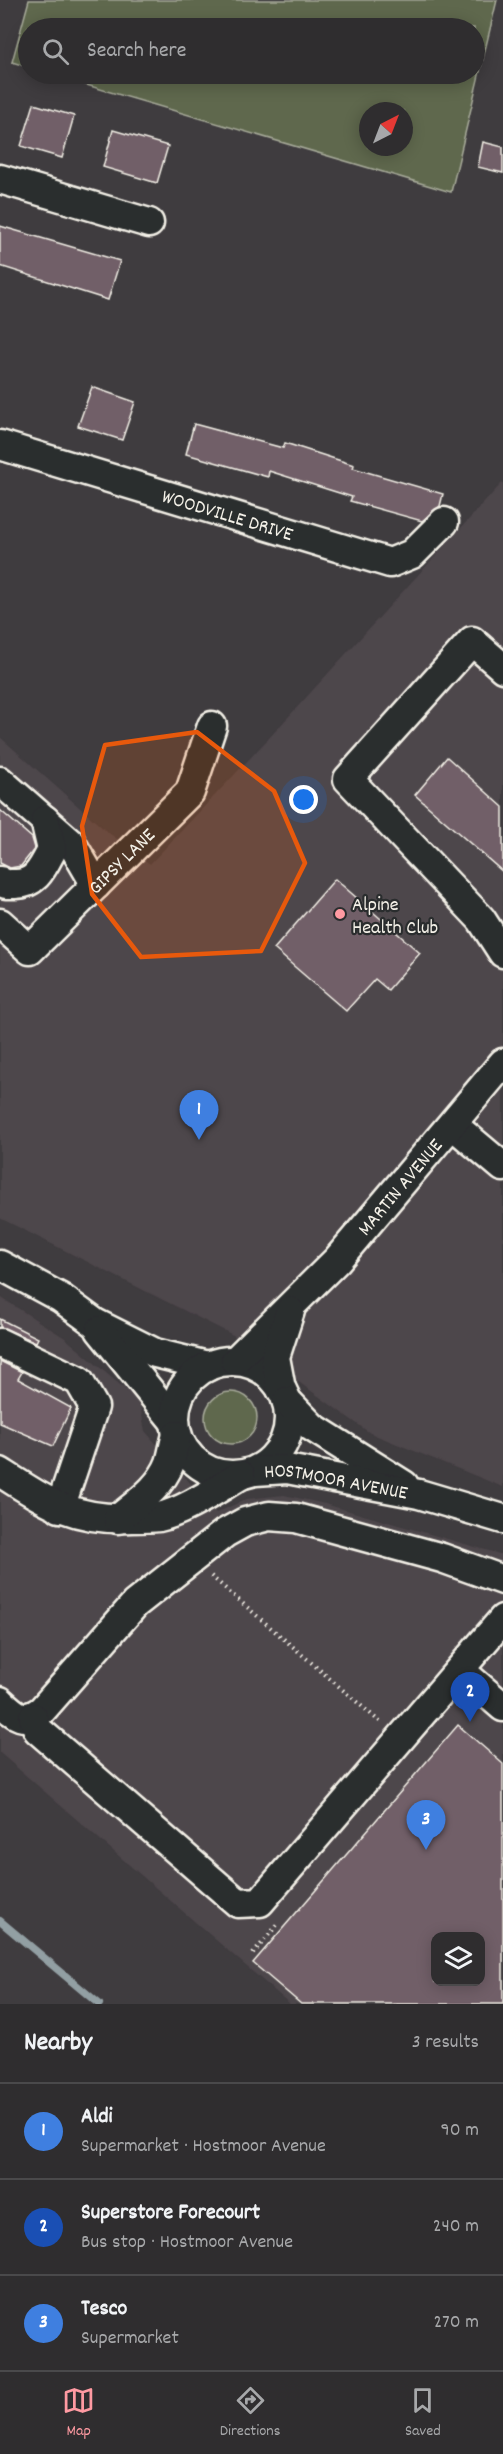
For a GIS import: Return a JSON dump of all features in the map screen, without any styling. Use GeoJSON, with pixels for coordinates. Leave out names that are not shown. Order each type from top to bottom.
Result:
{"type":"FeatureCollection","features":[{"type":"Feature","properties":{"kind":"street"},"geometry":{"type":"LineString","coordinates":[[0,179],[149,223]]}},
{"type":"Feature","properties":{"kind":"street","name":"WOODVILLE DRIVE"},"geometry":{"type":"LineString","coordinates":[[0,445],[390,563],[412,554],[444,522]]}},
{"type":"Feature","properties":{"kind":"street"},"geometry":{"type":"LineString","coordinates":[[501,946],[481,919],[348,779],[472,641],[503,668]]}},
{"type":"Feature","properties":{"kind":"street","name":"GIPSY LANE"},"geometry":{"type":"LineString","coordinates":[[0,923],[30,950],[190,792],[212,726]]}},
{"type":"Feature","properties":{"kind":"street"},"geometry":{"type":"LineString","coordinates":[[0,781],[72,844],[96,885]]}},
{"type":"Feature","properties":{"kind":"street"},"geometry":{"type":"LineString","coordinates":[[0,881],[3,884],[24,885],[39,873],[52,850],[45,819]]}},
{"type":"Feature","properties":{"kind":"street","name":"MARTIN AVENUE"},"geometry":{"type":"LineString","coordinates":[[222,1363],[291,1307],[337,1260],[503,1063]]}},
{"type":"Feature","properties":{"kind":"street"},"geometry":{"type":"LineString","coordinates":[[453,1125],[503,1167]]}},
{"type":"Feature","properties":{"kind":"street"},"geometry":{"type":"LineString","coordinates":[[0,1265],[61,1298],[95,1323],[155,1353],[222,1363],[249,1363],[261,1369],[272,1378],[284,1395],[288,1422],[284,1442],[277,1454],[248,1473],[189,1504],[160,1516],[118,1519],[89,1517],[60,1508],[0,1472]]}},
{"type":"Feature","properties":{"kind":"street","name":"MARTIN AVENUE"},"geometry":{"type":"LineString","coordinates":[[284,1395],[275,1357],[291,1307]]}},
{"type":"Feature","properties":{"kind":"street"},"geometry":{"type":"LineString","coordinates":[[95,1323],[175,1428],[184,1450],[195,1462],[209,1471],[225,1475],[248,1473]]}},
{"type":"Feature","properties":{"kind":"street"},"geometry":{"type":"LineString","coordinates":[[0,1343],[79,1381],[94,1407],[60,1508]]}},
{"type":"Feature","properties":{"kind":"street"},"geometry":{"type":"LineString","coordinates":[[118,1519],[150,1492],[170,1463],[179,1394],[196,1373],[222,1363]]}},
{"type":"Feature","properties":{"kind":"street","name":"HOSTMOOR AVENUE"},"geometry":{"type":"LineString","coordinates":[[284,1395],[312,1427],[419,1494]]}},
{"type":"Feature","properties":{"kind":"street","name":"HOSTMOOR AVENUE"},"geometry":{"type":"LineString","coordinates":[[248,1473],[287,1469],[419,1494],[503,1520]]}},
{"type":"Feature","properties":{"kind":"street"},"geometry":{"type":"LineString","coordinates":[[0,1701],[14,1714],[25,1718],[33,1717],[52,1700],[135,1604],[196,1555],[245,1522],[269,1516],[296,1518],[442,1558],[503,1580]]}},
{"type":"Feature","properties":{"kind":"street"},"geometry":{"type":"LineString","coordinates":[[33,1717],[38,1730],[238,1903],[260,1902],[503,1619]]}},
{"type":"Feature","properties":{"kind":"street"},"geometry":{"type":"LineString","coordinates":[[460,1670],[503,1707]]}},
{"type":"Feature","properties":{"kind":"path"},"geometry":{"type":"LineString","coordinates":[[196,1555],[211,1576],[400,1739]]}},
{"type":"Feature","properties":{"kind":"highlighted area"},"geometry":{"type":"Polygon","coordinates":[[[197,732],[274,791],[305,863],[261,951],[141,957],[92,894],[82,826],[105,745],[197,732]]]}},
{"type":"Feature","properties":{"kind":"shaded area"},"geometry":{"type":"Polygon","coordinates":[[[503,482],[503,1487],[370,1433],[233,1335],[0,1218],[0,737],[105,830],[150,864],[270,737],[503,482]]]}},
{"type":"Feature","properties":{"kind":"shaded area"},"geometry":{"type":"Polygon","coordinates":[[[0,1297],[65,1338],[139,1401],[145,1431],[216,1513],[247,1499],[284,1495],[325,1504],[503,1555],[503,2004],[290,2004],[0,1753],[0,1297]]]}},
{"type":"Feature","properties":{"kind":"green space"},"geometry":{"type":"Polygon","coordinates":[[[29,0],[497,0],[485,50],[485,18],[24,18],[29,0]]]}},
{"type":"Feature","properties":{"kind":"green space"},"geometry":{"type":"Polygon","coordinates":[[[18,40],[18,64],[12,62],[18,40]]]}},
{"type":"Feature","properties":{"kind":"green space"},"geometry":{"type":"Polygon","coordinates":[[[83,84],[477,84],[451,192],[83,84]]]}},
{"type":"Feature","properties":{"kind":"green space"},"geometry":{"type":"Polygon","coordinates":[[[231,1392],[241,1394],[249,1400],[255,1408],[257,1418],[255,1428],[249,1436],[241,1442],[231,1444],[221,1442],[213,1436],[207,1428],[205,1418],[207,1408],[213,1400],[221,1394],[231,1392]]]}},
{"type":"Feature","properties":{"kind":"building"},"geometry":{"type":"Polygon","coordinates":[[[34,104],[74,116],[62,158],[21,146],[34,104]]]}},
{"type":"Feature","properties":{"kind":"building"},"geometry":{"type":"Polygon","coordinates":[[[113,130],[168,146],[157,183],[103,167],[113,130]]]}},
{"type":"Feature","properties":{"kind":"building"},"geometry":{"type":"Polygon","coordinates":[[[483,142],[503,147],[503,173],[478,167],[483,142]]]}},
{"type":"Feature","properties":{"kind":"building"},"geometry":{"type":"Polygon","coordinates":[[[0,226],[120,261],[108,300],[0,266],[0,226]]]}},
{"type":"Feature","properties":{"kind":"building"},"geometry":{"type":"Polygon","coordinates":[[[92,387],[135,402],[122,440],[78,426],[92,387]]]}},
{"type":"Feature","properties":{"kind":"building"},"geometry":{"type":"Polygon","coordinates":[[[194,424],[283,448],[285,443],[354,465],[353,468],[443,494],[440,506],[422,521],[350,501],[352,497],[269,471],[268,477],[186,454],[194,424]]]}},
{"type":"Feature","properties":{"kind":"building"},"geometry":{"type":"Polygon","coordinates":[[[447,757],[503,807],[503,872],[415,795],[447,757]]]}},
{"type":"Feature","properties":{"kind":"building"},"geometry":{"type":"Polygon","coordinates":[[[0,810],[32,838],[35,848],[21,866],[10,868],[0,863],[0,810]]]}},
{"type":"Feature","properties":{"kind":"building","name":"Alpine Health Club"},"geometry":{"type":"Polygon","coordinates":[[[335,879],[420,953],[388,990],[375,979],[346,1011],[274,949],[335,879]]]}},
{"type":"Feature","properties":{"kind":"building"},"geometry":{"type":"Polygon","coordinates":[[[0,1319],[38,1338],[36,1342],[0,1327],[0,1319]]]}},
{"type":"Feature","properties":{"kind":"building"},"geometry":{"type":"Polygon","coordinates":[[[0,1361],[22,1372],[18,1379],[71,1408],[53,1446],[0,1423],[0,1361]]]}},
{"type":"Feature","properties":{"kind":"building"},"geometry":{"type":"Polygon","coordinates":[[[458,1725],[503,1764],[503,2004],[301,2004],[253,1963],[458,1725]]]}},
{"type":"Feature","properties":{"kind":"waterway"},"geometry":{"type":"LineString","coordinates":[[0,1921],[99,2004]]}},
{"type":"Feature","properties":{"kind":"place","name":"Alpine Health Club"},"geometry":{"type":"Point","coordinates":[340,914]}},
{"type":"Feature","properties":{"kind":"place","name":"Aldi"},"geometry":{"type":"Point","coordinates":[199,1140]}},
{"type":"Feature","properties":{"kind":"place","name":"Superstore Forecourt"},"geometry":{"type":"Point","coordinates":[470,1722]}},
{"type":"Feature","properties":{"kind":"place","name":"Tesco"},"geometry":{"type":"Point","coordinates":[426,1850]}}]}
